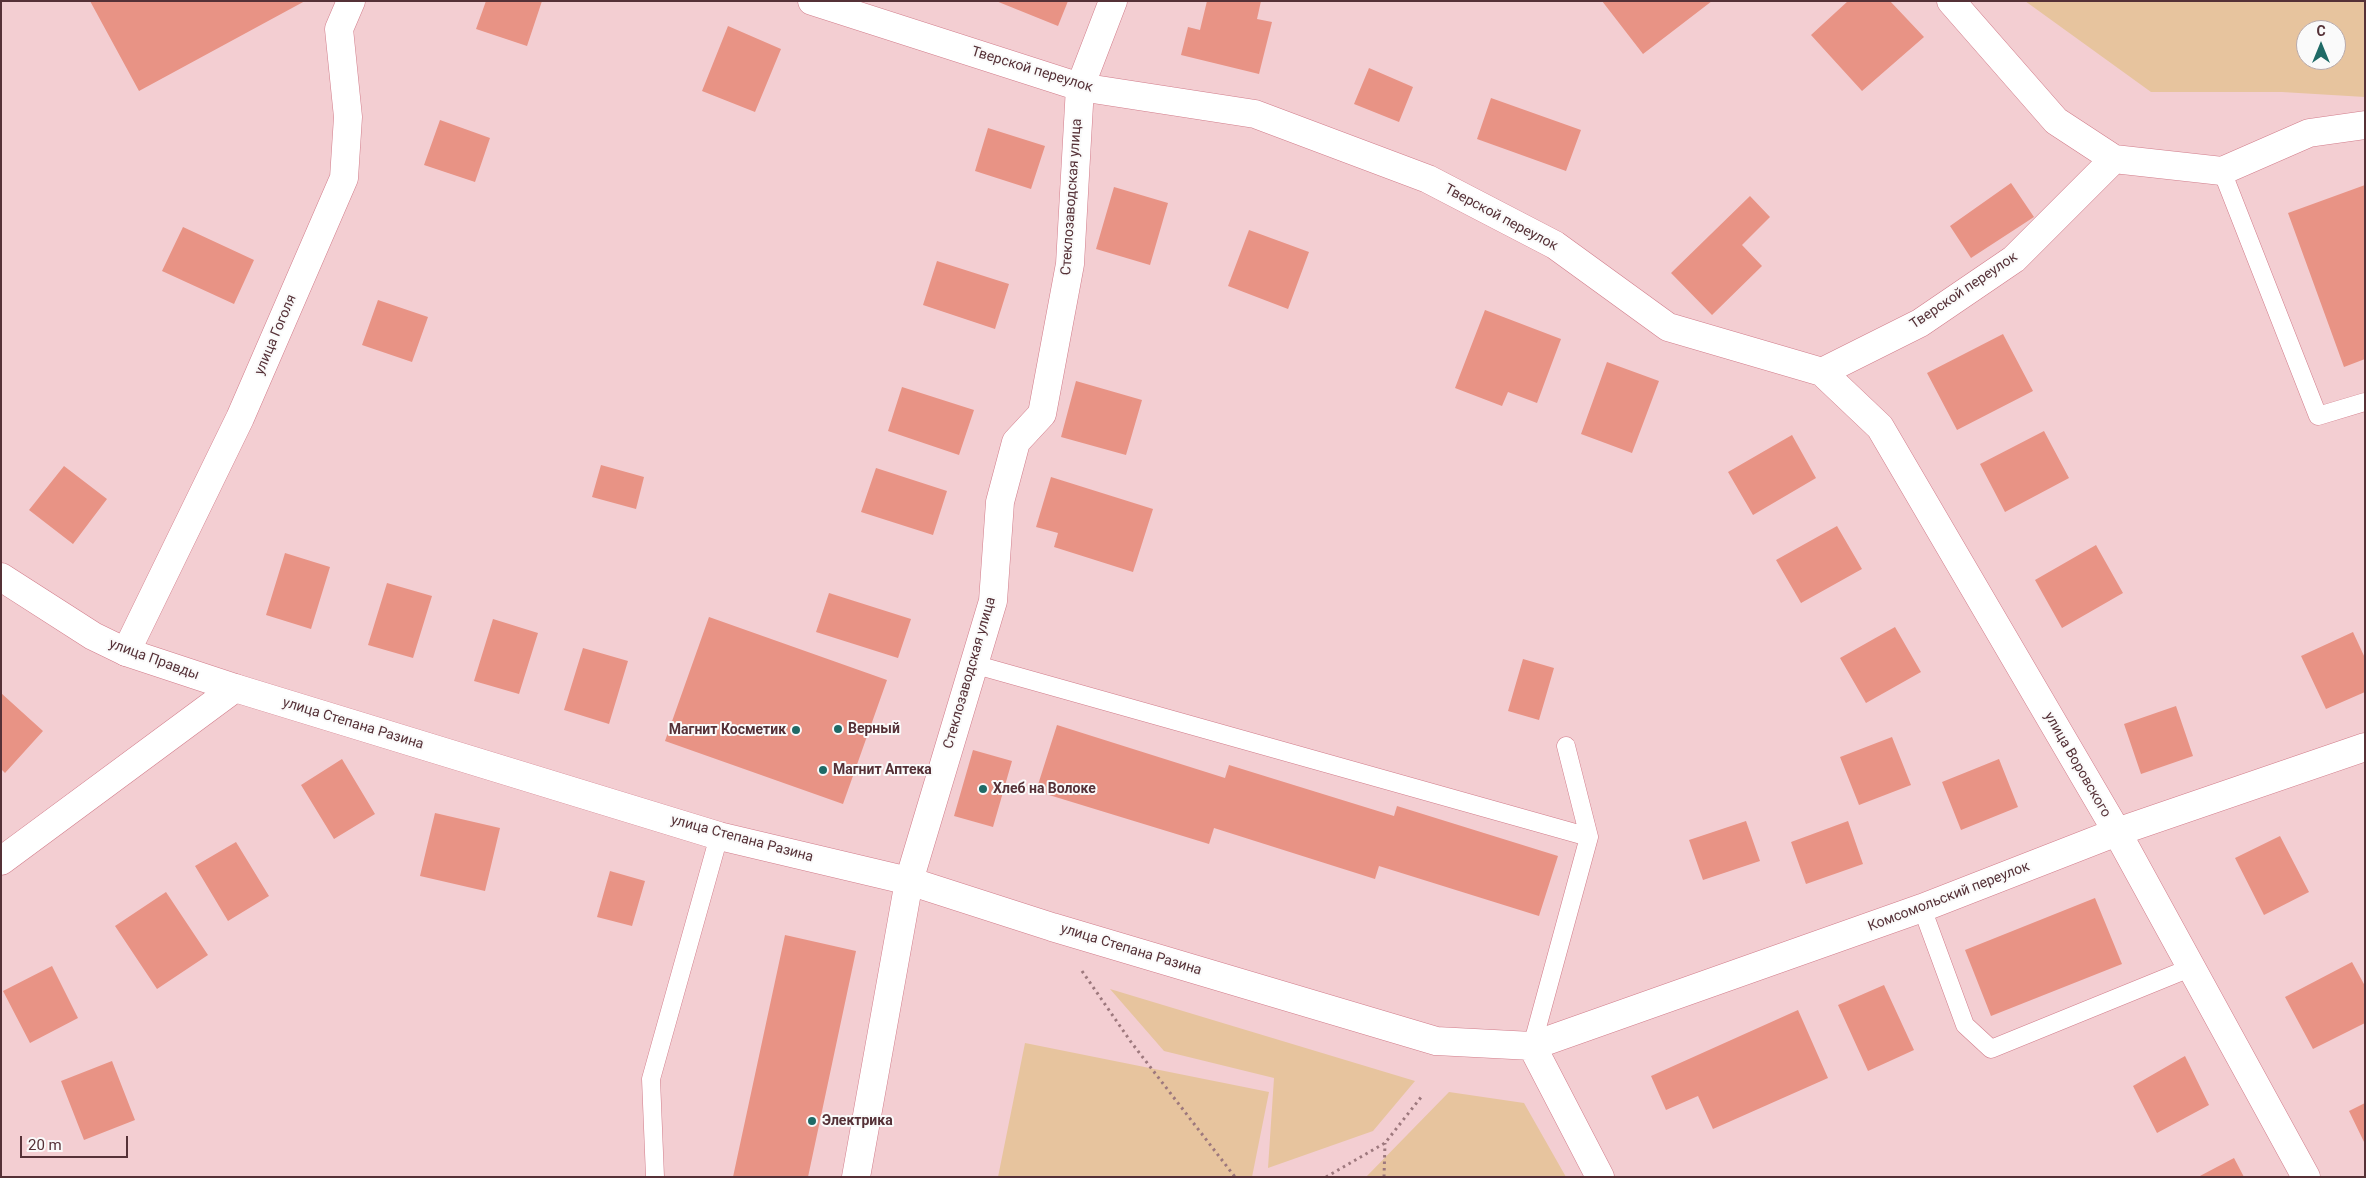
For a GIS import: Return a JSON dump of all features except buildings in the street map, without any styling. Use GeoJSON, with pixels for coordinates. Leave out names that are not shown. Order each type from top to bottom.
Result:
{"type":"FeatureCollection","features":[{"type":"Feature","properties":{"kind":"street","name":"улица Гоголя"},"geometry":{"type":"LineString","coordinates":[[126,652],[240,418],[344,178],[348,116],[340,30],[351,1]]}},
{"type":"Feature","properties":{"kind":"street","name":"Тверской переулок"},"geometry":{"type":"LineString","coordinates":[[812,1],[1080,87],[1255,114],[1428,179],[1555,245],[1668,327],[1822,372],[1920,323],[2014,259],[2114,159]]}},
{"type":"Feature","properties":{"kind":"street","name":"Стеклозаводская улица"},"geometry":{"type":"LineString","coordinates":[[856,1177],[909,881],[993,601],[1000,502],[1016,442],[1042,414],[1070,264],[1080,87],[1113,1]]}},
{"type":"Feature","properties":{"kind":"street"},"geometry":{"type":"LineString","coordinates":[[1951,1],[2056,121],[2114,159],[2222,171],[2310,133],[2365,125]]}},
{"type":"Feature","properties":{"kind":"street","name":"улица Воровского"},"geometry":{"type":"LineString","coordinates":[[1822,372],[1880,426],[2117,832],[2306,1177]]}},
{"type":"Feature","properties":{"kind":"street","name":"улица Правды"},"geometry":{"type":"LineString","coordinates":[[1,576],[93,636],[126,652],[235,688]]}},
{"type":"Feature","properties":{"kind":"street"},"geometry":{"type":"LineString","coordinates":[[1,861],[235,688]]}},
{"type":"Feature","properties":{"kind":"street","name":"улица Степана Разина"},"geometry":{"type":"LineString","coordinates":[[235,688],[719,836],[909,881],[1061,930],[1436,1041],[1532,1046]]}},
{"type":"Feature","properties":{"kind":"street","name":"Комсомольский переулок"},"geometry":{"type":"LineString","coordinates":[[1532,1046],[1922,908],[2117,832],[2365,747]]}},
{"type":"Feature","properties":{"kind":"street"},"geometry":{"type":"LineString","coordinates":[[1532,1046],[1600,1177]]}},
{"type":"Feature","properties":{"kind":"lane"},"geometry":{"type":"LineString","coordinates":[[2222,171],[2318,416],[2365,402]]}},
{"type":"Feature","properties":{"kind":"lane"},"geometry":{"type":"LineString","coordinates":[[973,664],[1589,837]]}},
{"type":"Feature","properties":{"kind":"lane"},"geometry":{"type":"LineString","coordinates":[[1532,1046],[1589,837],[1566,746]]}},
{"type":"Feature","properties":{"kind":"lane"},"geometry":{"type":"LineString","coordinates":[[655,1177],[651,1079],[719,836]]}},
{"type":"Feature","properties":{"kind":"lane"},"geometry":{"type":"LineString","coordinates":[[1922,908],[1965,1026],[1991,1049],[2190,968]]}},
{"type":"Feature","properties":{"kind":"path"},"geometry":{"type":"LineString","coordinates":[[1080,968],[1131,1042],[1235,1177]]}},
{"type":"Feature","properties":{"kind":"path"},"geometry":{"type":"LineString","coordinates":[[1326,1177],[1385,1143],[1422,1096]]}},
{"type":"Feature","properties":{"kind":"path"},"geometry":{"type":"LineString","coordinates":[[1384,1177],[1385,1143]]}},
{"type":"Feature","properties":{"kind":"shaded area"},"geometry":{"type":"Polygon","coordinates":[[[2025,1],[2365,1],[2365,97],[2282,92],[2151,92],[2025,1]]]}},
{"type":"Feature","properties":{"kind":"shaded area"},"geometry":{"type":"Polygon","coordinates":[[[1110,989],[1415,1081],[1373,1131],[1268,1168],[1274,1078],[1164,1051],[1110,989]]]}},
{"type":"Feature","properties":{"kind":"shaded area"},"geometry":{"type":"Polygon","coordinates":[[[1025,1043],[1269,1092],[1252,1177],[998,1177],[1025,1043]]]}},
{"type":"Feature","properties":{"kind":"shaded area"},"geometry":{"type":"Polygon","coordinates":[[[1449,1092],[1524,1103],[1566,1177],[1366,1177],[1449,1092]]]}},
{"type":"Feature","properties":{"kind":"place","name":"Верный"},"geometry":{"type":"Point","coordinates":[838,729]}},
{"type":"Feature","properties":{"kind":"place","name":"Магнит Косметик"},"geometry":{"type":"Point","coordinates":[796,730]}},
{"type":"Feature","properties":{"kind":"place","name":"Магнит Аптека"},"geometry":{"type":"Point","coordinates":[823,770]}},
{"type":"Feature","properties":{"kind":"place","name":"Хлеб на Волоке"},"geometry":{"type":"Point","coordinates":[983,789]}},
{"type":"Feature","properties":{"kind":"place","name":"Электрика"},"geometry":{"type":"Point","coordinates":[812,1121]}}]}
